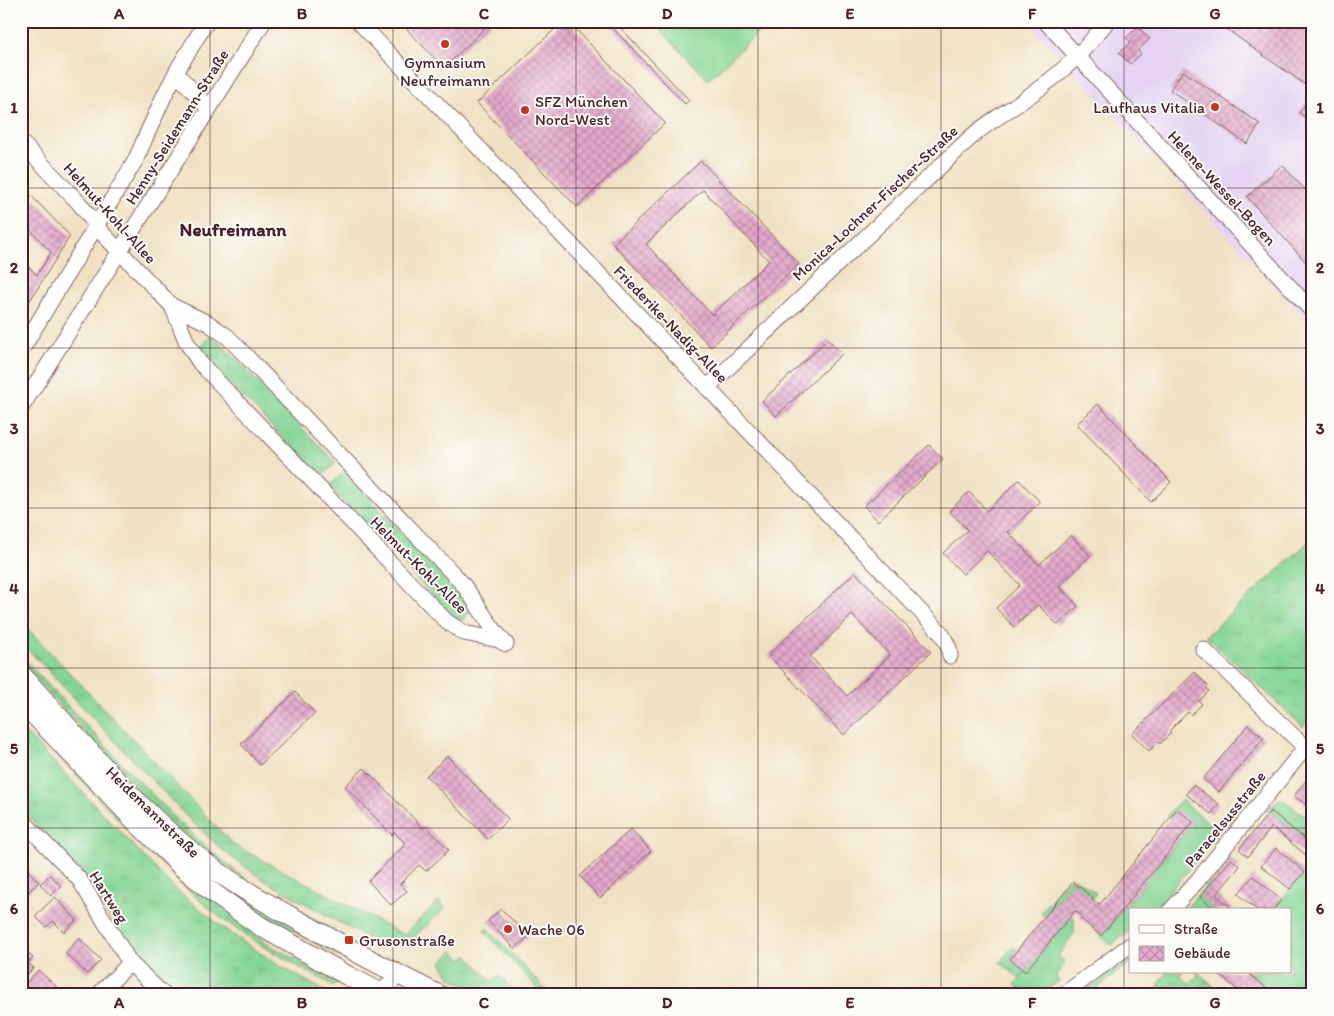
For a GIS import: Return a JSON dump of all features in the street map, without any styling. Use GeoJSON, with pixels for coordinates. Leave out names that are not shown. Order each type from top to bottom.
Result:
{"type":"FeatureCollection","features":[{"type":"Feature","properties":{"kind":"main road","name":"Heidemannstraße"},"geometry":{"type":"LineString","coordinates":[[21,674],[122,785],[161,825],[197,856],[239,887],[332,940],[439,995]]}},
{"type":"Feature","properties":{"kind":"main road","name":"Heidemannstraße"},"geometry":{"type":"LineString","coordinates":[[21,701],[135,821],[183,868],[216,895],[260,926],[381,994]]}},
{"type":"Feature","properties":{"kind":"street","name":"Henny-Seidemann-Straße"},"geometry":{"type":"LineString","coordinates":[[21,351],[135,161],[176,73],[207,21]]}},
{"type":"Feature","properties":{"kind":"street","name":"Henny-Seidemann-Straße"},"geometry":{"type":"LineString","coordinates":[[21,408],[264,21]]}},
{"type":"Feature","properties":{"kind":"street","name":"Friederike-Nadig-Allee"},"geometry":{"type":"LineString","coordinates":[[358,21],[942,634],[949,648],[950,656]]}},
{"type":"Feature","properties":{"kind":"street","name":"Helene-Wessel-Bogen"},"geometry":{"type":"LineString","coordinates":[[1045,21],[1313,312]]}},
{"type":"Feature","properties":{"kind":"street","name":"Monica-Lochner-Fischer-Straße"},"geometry":{"type":"LineString","coordinates":[[707,388],[977,132],[1041,87],[1076,55],[1107,21]]}},
{"type":"Feature","properties":{"kind":"street"},"geometry":{"type":"LineString","coordinates":[[176,73],[209,108]]}},
{"type":"Feature","properties":{"kind":"street","name":"Helmut-Kohl-Allee"},"geometry":{"type":"LineString","coordinates":[[21,142],[80,203],[119,251],[172,306],[208,323],[228,337],[460,581],[475,601],[488,624],[506,644],[499,640],[464,632],[446,621],[200,363],[187,343],[172,306]]}},
{"type":"Feature","properties":{"kind":"street"},"geometry":{"type":"LineString","coordinates":[[1203,649],[1309,752]]}},
{"type":"Feature","properties":{"kind":"street","name":"Paracelsusstraße"},"geometry":{"type":"LineString","coordinates":[[1173,908],[1309,752]]}},
{"type":"Feature","properties":{"kind":"street","name":"Hartweg"},"geometry":{"type":"LineString","coordinates":[[21,819],[79,879],[130,963],[164,995]]}},
{"type":"Feature","properties":{"kind":"street"},"geometry":{"type":"LineString","coordinates":[[1064,995],[1129,946]]}},
{"type":"Feature","properties":{"kind":"street"},"geometry":{"type":"LineString","coordinates":[[98,995],[130,963]]}},
{"type":"Feature","properties":{"kind":"street"},"geometry":{"type":"LineString","coordinates":[[381,994],[399,975]]}},
{"type":"Feature","properties":{"kind":"shaded area"},"geometry":{"type":"Polygon","coordinates":[[[1026,21],[1313,21],[1313,326],[1026,21]]]}},
{"type":"Feature","properties":{"kind":"green space"},"geometry":{"type":"Polygon","coordinates":[[[652,21],[770,21],[708,80],[652,21]]]}},
{"type":"Feature","properties":{"kind":"green space"},"geometry":{"type":"Polygon","coordinates":[[[210,336],[223,346],[336,463],[321,477],[206,359],[199,348],[210,336]]]}},
{"type":"Feature","properties":{"kind":"green space"},"geometry":{"type":"Polygon","coordinates":[[[344,472],[470,604],[471,611],[461,622],[453,617],[329,486],[344,472]]]}},
{"type":"Feature","properties":{"kind":"green space"},"geometry":{"type":"Polygon","coordinates":[[[1313,538],[1313,714],[1303,727],[1206,636],[1313,538]]]}},
{"type":"Feature","properties":{"kind":"green space"},"geometry":{"type":"Polygon","coordinates":[[[21,622],[234,845],[404,935],[439,901],[445,908],[405,946],[369,939],[267,882],[226,853],[191,821],[21,642],[21,622]]]}},
{"type":"Feature","properties":{"kind":"green space"},"geometry":{"type":"Polygon","coordinates":[[[21,656],[130,772],[199,841],[252,884],[335,931],[285,907],[189,841],[145,798],[21,663],[21,656]]]}},
{"type":"Feature","properties":{"kind":"green space"},"geometry":{"type":"Polygon","coordinates":[[[21,681],[148,821],[189,858],[249,901],[357,962],[354,965],[280,924],[268,918],[257,916],[218,889],[191,866],[134,811],[21,692],[21,681]]]}},
{"type":"Feature","properties":{"kind":"green space"},"geometry":{"type":"Polygon","coordinates":[[[21,711],[266,943],[338,982],[334,986],[276,953],[233,927],[207,906],[157,859],[33,730],[21,717],[21,711]]]}},
{"type":"Feature","properties":{"kind":"green space"},"geometry":{"type":"Polygon","coordinates":[[[21,728],[174,888],[223,928],[278,965],[332,995],[174,995],[137,960],[75,865],[21,809],[21,728]]]}},
{"type":"Feature","properties":{"kind":"green space"},"geometry":{"type":"Polygon","coordinates":[[[1278,799],[1281,799],[1313,821],[1313,846],[1271,811],[1268,814],[1268,810],[1278,799]]]}},
{"type":"Feature","properties":{"kind":"green space"},"geometry":{"type":"Polygon","coordinates":[[[1181,800],[1220,832],[1156,908],[1129,908],[1129,932],[1111,945],[1101,936],[1193,823],[1177,810],[1170,818],[1166,816],[1181,800]]]}},
{"type":"Feature","properties":{"kind":"green space"},"geometry":{"type":"Polygon","coordinates":[[[1228,859],[1231,859],[1200,897],[1214,908],[1187,908],[1228,859]]]}},
{"type":"Feature","properties":{"kind":"green space"},"geometry":{"type":"Polygon","coordinates":[[[1313,862],[1313,983],[1305,995],[1275,995],[1249,974],[1292,974],[1292,908],[1275,908],[1313,862]]]}},
{"type":"Feature","properties":{"kind":"green space"},"geometry":{"type":"Polygon","coordinates":[[[1075,878],[1096,893],[1093,898],[1072,882],[1044,917],[1041,912],[1066,881],[1075,878]]]}},
{"type":"Feature","properties":{"kind":"green space"},"geometry":{"type":"Polygon","coordinates":[[[1071,916],[1074,918],[1074,933],[1058,956],[1065,964],[1056,976],[1059,981],[1047,990],[1033,995],[1015,985],[1071,916]]]}},
{"type":"Feature","properties":{"kind":"green space"},"geometry":{"type":"Polygon","coordinates":[[[487,928],[551,995],[544,995],[484,931],[487,928]]]}},
{"type":"Feature","properties":{"kind":"green space"},"geometry":{"type":"Polygon","coordinates":[[[1012,948],[1018,949],[1010,959],[1025,972],[1020,979],[1000,962],[1012,948]]]}},
{"type":"Feature","properties":{"kind":"green space"},"geometry":{"type":"Polygon","coordinates":[[[452,951],[462,959],[467,955],[492,981],[497,976],[501,977],[518,995],[483,995],[451,978],[441,963],[452,951]]]}},
{"type":"Feature","properties":{"kind":"green space"},"geometry":{"type":"Polygon","coordinates":[[[1129,959],[1129,964],[1088,995],[1079,995],[1129,959]]]}},
{"type":"Feature","properties":{"kind":"green space"},"geometry":{"type":"Polygon","coordinates":[[[1166,974],[1182,974],[1180,976],[1190,984],[1197,974],[1199,974],[1225,995],[1159,995],[1159,984],[1166,974]]]}},
{"type":"Feature","properties":{"kind":"building","name":"Gymnasium Neufreimann"},"geometry":{"type":"Polygon","coordinates":[[[399,21],[492,21],[444,68],[399,21]]]}},
{"type":"Feature","properties":{"kind":"building"},"geometry":{"type":"Polygon","coordinates":[[[563,21],[568,21],[665,123],[577,207],[477,103],[563,21]]]}},
{"type":"Feature","properties":{"kind":"building"},"geometry":{"type":"Polygon","coordinates":[[[606,21],[614,21],[689,100],[685,104],[606,21]]]}},
{"type":"Feature","properties":{"kind":"building"},"geometry":{"type":"Polygon","coordinates":[[[1216,21],[1313,21],[1313,90],[1257,51],[1216,21]]]}},
{"type":"Feature","properties":{"kind":"building"},"geometry":{"type":"Polygon","coordinates":[[[1138,27],[1150,39],[1138,50],[1141,54],[1130,64],[1119,53],[1131,42],[1126,38],[1138,27]]]}},
{"type":"Feature","properties":{"kind":"building","name":"Laufhaus Vitalia"},"geometry":{"type":"Polygon","coordinates":[[[1183,71],[1260,124],[1247,144],[1170,90],[1183,71]]]}},
{"type":"Feature","properties":{"kind":"building"},"geometry":{"type":"Polygon","coordinates":[[[1313,93],[1313,123],[1299,113],[1313,93]]]}},
{"type":"Feature","properties":{"kind":"building"},"geometry":{"type":"Polygon","coordinates":[[[701,161],[799,264],[711,347],[613,244],[701,161]],[[703,190],[646,244],[712,315],[769,261],[703,190]]]}},
{"type":"Feature","properties":{"kind":"building"},"geometry":{"type":"Polygon","coordinates":[[[1282,165],[1313,198],[1313,270],[1247,197],[1282,165]]]}},
{"type":"Feature","properties":{"kind":"building"},"geometry":{"type":"Polygon","coordinates":[[[21,185],[70,236],[21,315],[21,259],[37,275],[51,252],[21,220],[21,185]]]}},
{"type":"Feature","properties":{"kind":"building"},"geometry":{"type":"Polygon","coordinates":[[[828,339],[842,354],[776,416],[762,401],[828,339]]]}},
{"type":"Feature","properties":{"kind":"building"},"geometry":{"type":"Polygon","coordinates":[[[1098,404],[1171,482],[1151,502],[1077,424],[1098,404]]]}},
{"type":"Feature","properties":{"kind":"building"},"geometry":{"type":"Polygon","coordinates":[[[929,445],[943,459],[878,521],[864,506],[929,445]]]}},
{"type":"Feature","properties":{"kind":"building"},"geometry":{"type":"Polygon","coordinates":[[[1019,480],[1040,502],[1008,532],[1039,565],[1071,535],[1090,556],[1059,586],[1078,606],[1058,625],[1038,605],[1014,627],[996,608],[1020,585],[987,551],[963,574],[943,553],[968,530],[949,511],[969,492],[987,511],[1019,480]]]}},
{"type":"Feature","properties":{"kind":"building"},"geometry":{"type":"Polygon","coordinates":[[[855,572],[931,652],[844,735],[768,655],[855,572]],[[852,615],[810,656],[847,696],[890,655],[852,615]]]}},
{"type":"Feature","properties":{"kind":"building"},"geometry":{"type":"Polygon","coordinates":[[[1195,672],[1208,686],[1206,688],[1209,691],[1199,701],[1202,704],[1191,715],[1188,712],[1169,731],[1171,733],[1160,744],[1158,742],[1149,751],[1132,734],[1195,672]]]}},
{"type":"Feature","properties":{"kind":"building"},"geometry":{"type":"Polygon","coordinates":[[[295,692],[315,713],[260,765],[241,744],[295,692]]]}},
{"type":"Feature","properties":{"kind":"building"},"geometry":{"type":"Polygon","coordinates":[[[1248,725],[1264,738],[1219,792],[1203,779],[1248,725]]]}},
{"type":"Feature","properties":{"kind":"building"},"geometry":{"type":"Polygon","coordinates":[[[447,756],[508,819],[488,839],[426,776],[447,756]]]}},
{"type":"Feature","properties":{"kind":"building"},"geometry":{"type":"Polygon","coordinates":[[[364,768],[423,828],[426,826],[449,850],[426,871],[419,865],[400,884],[407,891],[391,905],[368,881],[406,844],[394,832],[392,835],[345,786],[364,768]]]}},
{"type":"Feature","properties":{"kind":"building"},"geometry":{"type":"Polygon","coordinates":[[[1306,780],[1313,785],[1313,809],[1294,796],[1306,780]]]}},
{"type":"Feature","properties":{"kind":"building"},"geometry":{"type":"Polygon","coordinates":[[[1193,785],[1219,804],[1211,814],[1186,794],[1193,785]]]}},
{"type":"Feature","properties":{"kind":"building"},"geometry":{"type":"Polygon","coordinates":[[[1177,809],[1193,822],[1101,936],[1080,918],[1082,916],[1075,911],[1025,972],[1010,959],[1073,882],[1093,898],[1093,901],[1100,904],[1177,809]]]}},
{"type":"Feature","properties":{"kind":"building"},"geometry":{"type":"Polygon","coordinates":[[[1271,811],[1313,846],[1313,861],[1272,827],[1248,857],[1239,849],[1271,811]]]}},
{"type":"Feature","properties":{"kind":"building"},"geometry":{"type":"Polygon","coordinates":[[[631,829],[651,851],[600,898],[580,876],[631,829]]]}},
{"type":"Feature","properties":{"kind":"building"},"geometry":{"type":"Polygon","coordinates":[[[1276,848],[1305,872],[1290,889],[1261,866],[1276,848]]]}},
{"type":"Feature","properties":{"kind":"building"},"geometry":{"type":"Polygon","coordinates":[[[1231,859],[1240,866],[1216,895],[1232,908],[1214,908],[1200,897],[1231,859]]]}},
{"type":"Feature","properties":{"kind":"building"},"geometry":{"type":"Polygon","coordinates":[[[21,863],[39,882],[27,893],[21,887],[21,863]]]}},
{"type":"Feature","properties":{"kind":"building"},"geometry":{"type":"Polygon","coordinates":[[[50,875],[61,886],[51,896],[40,884],[50,875]]]}},
{"type":"Feature","properties":{"kind":"building"},"geometry":{"type":"Polygon","coordinates":[[[1253,876],[1281,900],[1275,908],[1255,908],[1238,894],[1253,876]]]}},
{"type":"Feature","properties":{"kind":"building"},"geometry":{"type":"Polygon","coordinates":[[[55,897],[77,920],[64,932],[53,921],[46,927],[35,916],[55,897]]]}},
{"type":"Feature","properties":{"kind":"building","name":"Wache 06"},"geometry":{"type":"Polygon","coordinates":[[[501,909],[529,936],[515,949],[488,921],[501,909]]]}},
{"type":"Feature","properties":{"kind":"building"},"geometry":{"type":"Polygon","coordinates":[[[79,938],[101,960],[87,974],[65,953],[79,938]]]}},
{"type":"Feature","properties":{"kind":"building"},"geometry":{"type":"Polygon","coordinates":[[[22,947],[33,958],[28,963],[34,968],[21,980],[22,947]]]}},
{"type":"Feature","properties":{"kind":"building"},"geometry":{"type":"Polygon","coordinates":[[[38,970],[62,992],[60,995],[29,995],[22,988],[38,970]]]}},
{"type":"Feature","properties":{"kind":"building"},"geometry":{"type":"Polygon","coordinates":[[[1218,974],[1249,974],[1275,995],[1244,995],[1218,974]]]}},
{"type":"Feature","properties":{"kind":"place","name":"Gymnasium Neufreimann"},"geometry":{"type":"Point","coordinates":[445,44]}},
{"type":"Feature","properties":{"kind":"place","name":"Laufhaus Vitalia"},"geometry":{"type":"Point","coordinates":[1215,107]}},
{"type":"Feature","properties":{"kind":"place","name":"SFZ München Nord-West"},"geometry":{"type":"Point","coordinates":[525,110]}},
{"type":"Feature","properties":{"kind":"place","name":"Wache 06"},"geometry":{"type":"Point","coordinates":[508,929]}},
{"type":"Feature","properties":{"kind":"place","name":"Grusonstraße"},"geometry":{"type":"Point","coordinates":[349,940]}},
{"type":"Feature","properties":{"kind":"district","name":"Neufreimann"},"geometry":{"type":"Point","coordinates":[233,229]}}]}
